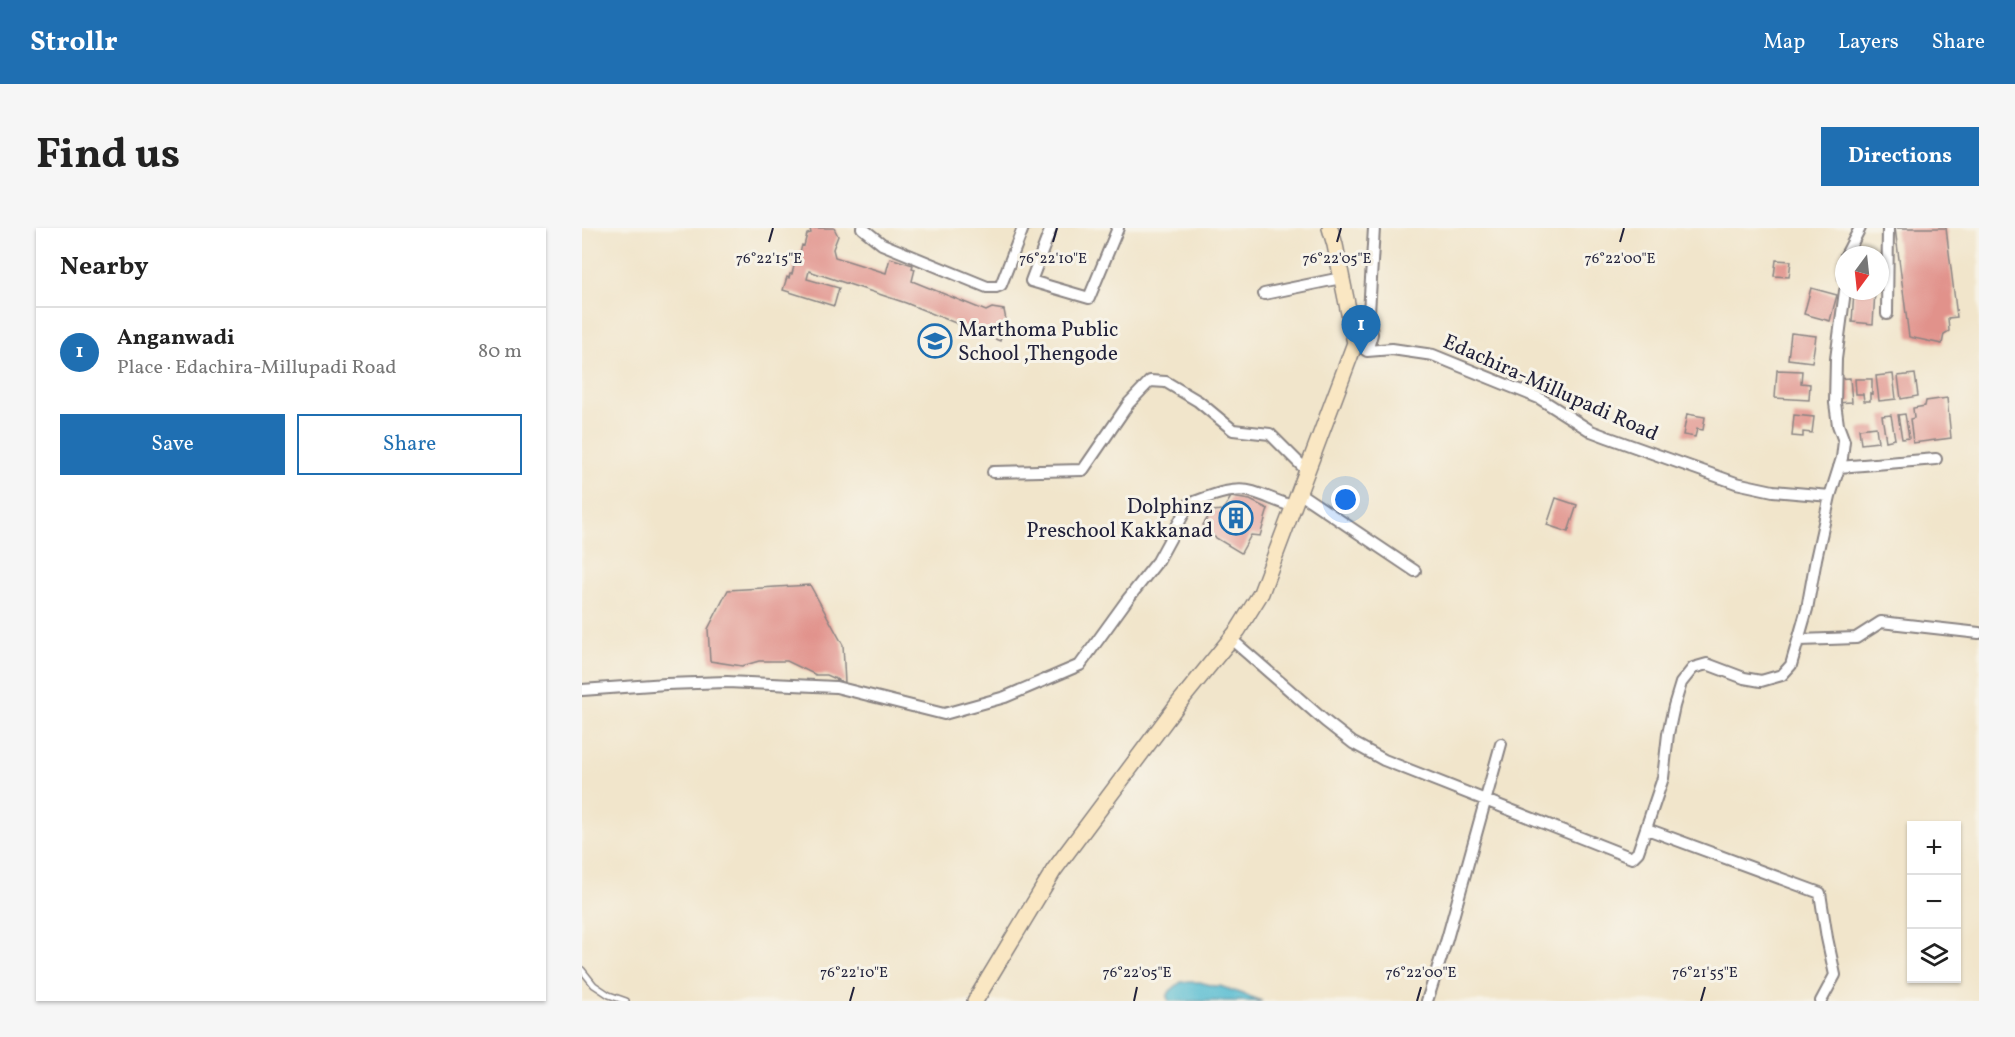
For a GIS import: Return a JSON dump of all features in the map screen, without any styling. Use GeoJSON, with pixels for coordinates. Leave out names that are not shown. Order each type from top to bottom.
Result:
{"type":"FeatureCollection","features":[{"type":"Feature","properties":{"kind":"main road"},"geometry":{"type":"LineString","coordinates":[[975,1001],[1054,870],[1178,704],[1231,639],[1261,593],[1307,471],[1361,347],[1341,278],[1330,228]]}},
{"type":"Feature","properties":{"kind":"street"},"geometry":{"type":"LineString","coordinates":[[862,228],[882,244],[987,287],[996,287],[1001,285],[1023,228]]}},
{"type":"Feature","properties":{"kind":"street"},"geometry":{"type":"LineString","coordinates":[[1051,228],[1031,280],[1089,298],[1118,228]]}},
{"type":"Feature","properties":{"kind":"street"},"geometry":{"type":"LineString","coordinates":[[1361,347],[1372,334],[1369,312],[1374,228]]}},
{"type":"Feature","properties":{"kind":"street"},"geometry":{"type":"LineString","coordinates":[[1851,246],[1860,228]]}},
{"type":"Feature","properties":{"kind":"street"},"geometry":{"type":"LineString","coordinates":[[1887,314],[1888,228]]}},
{"type":"Feature","properties":{"kind":"street"},"geometry":{"type":"LineString","coordinates":[[1264,294],[1341,278]]}},
{"type":"Feature","properties":{"kind":"street"},"geometry":{"type":"LineString","coordinates":[[1231,639],[1353,743],[1384,760],[1632,858],[1638,852],[1647,829],[1663,778],[1668,734],[1681,683],[1693,668],[1707,664],[1744,678],[1761,681],[1782,675],[1791,665],[1800,640],[1830,495],[1844,441],[1835,411],[1835,379],[1844,300]]}},
{"type":"Feature","properties":{"kind":"street","name":"Edachira-Millupadi Road"},"geometry":{"type":"LineString","coordinates":[[1361,347],[1433,355],[1539,398],[1599,434],[1736,483],[1773,491],[1830,495]]}},
{"type":"Feature","properties":{"kind":"street"},"geometry":{"type":"LineString","coordinates":[[993,472],[1083,470],[1129,403],[1150,381],[1166,382],[1198,400],[1233,430],[1270,434],[1307,471]]}},
{"type":"Feature","properties":{"kind":"street"},"geometry":{"type":"LineString","coordinates":[[1839,466],[1936,459]]}},
{"type":"Feature","properties":{"kind":"street"},"geometry":{"type":"LineString","coordinates":[[582,690],[727,682],[836,687],[944,714],[1005,697],[1080,665],[1109,623],[1158,561],[1189,504],[1236,490],[1252,492],[1273,501],[1296,500],[1415,571]]}},
{"type":"Feature","properties":{"kind":"street"},"geometry":{"type":"LineString","coordinates":[[1800,640],[1856,638],[1881,622],[1979,633]]}},
{"type":"Feature","properties":{"kind":"street"},"geometry":{"type":"LineString","coordinates":[[1427,1001],[1501,744]]}},
{"type":"Feature","properties":{"kind":"street"},"geometry":{"type":"LineString","coordinates":[[1647,829],[1820,893],[1835,975],[1821,1001]]}},
{"type":"Feature","properties":{"kind":"lane"},"geometry":{"type":"LineString","coordinates":[[582,970],[594,986],[609,996],[626,1001]]}},
{"type":"Feature","properties":{"kind":"water"},"geometry":{"type":"Polygon","coordinates":[[[1181,982],[1200,982],[1220,986],[1262,1001],[1169,1001],[1167,997],[1170,991],[1181,982]]]}},
{"type":"Feature","properties":{"kind":"building","name":"Marthoma Public School ,Thengode"},"geometry":{"type":"Polygon","coordinates":[[[834,228],[838,236],[833,249],[835,257],[886,273],[890,258],[913,265],[912,268],[915,269],[912,281],[986,311],[992,308],[1004,310],[1006,320],[1000,341],[906,303],[809,271],[807,279],[839,288],[834,306],[783,290],[787,277],[789,278],[792,274],[795,262],[798,262],[807,234],[811,233],[810,229],[834,228]]]}},
{"type":"Feature","properties":{"kind":"building"},"geometry":{"type":"Polygon","coordinates":[[[1895,228],[1946,228],[1957,317],[1948,318],[1949,331],[1944,334],[1942,344],[1909,337],[1895,228]]]}},
{"type":"Feature","properties":{"kind":"building"},"geometry":{"type":"Polygon","coordinates":[[[1776,260],[1791,261],[1789,277],[1774,276],[1776,260]]]}},
{"type":"Feature","properties":{"kind":"building"},"geometry":{"type":"Polygon","coordinates":[[[1811,288],[1835,294],[1830,321],[1804,314],[1811,288]]]}},
{"type":"Feature","properties":{"kind":"building"},"geometry":{"type":"Polygon","coordinates":[[[1853,300],[1874,300],[1873,324],[1852,322],[1853,300]]]}},
{"type":"Feature","properties":{"kind":"building"},"geometry":{"type":"Polygon","coordinates":[[[1791,333],[1816,336],[1812,362],[1788,359],[1791,333]]]}},
{"type":"Feature","properties":{"kind":"building"},"geometry":{"type":"Polygon","coordinates":[[[1777,370],[1802,371],[1801,383],[1810,384],[1809,400],[1775,398],[1777,370]]]}},
{"type":"Feature","properties":{"kind":"building"},"geometry":{"type":"Polygon","coordinates":[[[1893,374],[1896,399],[1879,401],[1876,376],[1893,374]]]}},
{"type":"Feature","properties":{"kind":"building"},"geometry":{"type":"Polygon","coordinates":[[[1915,374],[1918,396],[1901,399],[1898,376],[1915,374]]]}},
{"type":"Feature","properties":{"kind":"building"},"geometry":{"type":"Polygon","coordinates":[[[1850,378],[1852,402],[1835,403],[1834,379],[1850,378]]]}},
{"type":"Feature","properties":{"kind":"building"},"geometry":{"type":"Polygon","coordinates":[[[1855,379],[1872,379],[1870,401],[1864,401],[1863,394],[1856,394],[1855,379]]]}},
{"type":"Feature","properties":{"kind":"building"},"geometry":{"type":"Polygon","coordinates":[[[1947,398],[1951,438],[1913,443],[1910,419],[1914,418],[1913,408],[1925,406],[1926,401],[1947,398]]]}},
{"type":"Feature","properties":{"kind":"building"},"geometry":{"type":"Polygon","coordinates":[[[1687,414],[1705,417],[1703,430],[1697,429],[1695,437],[1683,435],[1687,414]]]}},
{"type":"Feature","properties":{"kind":"building"},"geometry":{"type":"Polygon","coordinates":[[[1905,414],[1909,438],[1902,439],[1898,415],[1905,414]]]}},
{"type":"Feature","properties":{"kind":"building"},"geometry":{"type":"Polygon","coordinates":[[[1794,415],[1814,417],[1812,433],[1803,432],[1803,437],[1792,436],[1794,415]]]}},
{"type":"Feature","properties":{"kind":"building"},"geometry":{"type":"Polygon","coordinates":[[[1891,415],[1895,439],[1886,441],[1882,416],[1891,415]]]}},
{"type":"Feature","properties":{"kind":"building"},"geometry":{"type":"Polygon","coordinates":[[[1876,427],[1878,442],[1861,444],[1859,429],[1876,427]]]}},
{"type":"Feature","properties":{"kind":"building","name":"Dolphinz Preschool Kakkanad"},"geometry":{"type":"Polygon","coordinates":[[[1231,497],[1250,500],[1268,509],[1260,536],[1251,535],[1241,553],[1211,535],[1203,525],[1212,511],[1223,510],[1231,497]]]}},
{"type":"Feature","properties":{"kind":"building"},"geometry":{"type":"Polygon","coordinates":[[[1556,498],[1577,505],[1568,532],[1547,525],[1556,498]]]}},
{"type":"Feature","properties":{"kind":"building"},"geometry":{"type":"Polygon","coordinates":[[[810,585],[843,645],[845,683],[827,675],[816,675],[787,661],[759,661],[742,666],[710,661],[708,629],[728,590],[810,585]]]}},
{"type":"Feature","properties":{"kind":"place","name":"Marthoma Public School ,Thengode"},"geometry":{"type":"Point","coordinates":[935,341]}},
{"type":"Feature","properties":{"kind":"place","name":"Anganwadi"},"geometry":{"type":"Point","coordinates":[1361,355]}},
{"type":"Feature","properties":{"kind":"place","name":"Dolphinz Preschool Kakkanad"},"geometry":{"type":"Point","coordinates":[1236,518]}}]}
